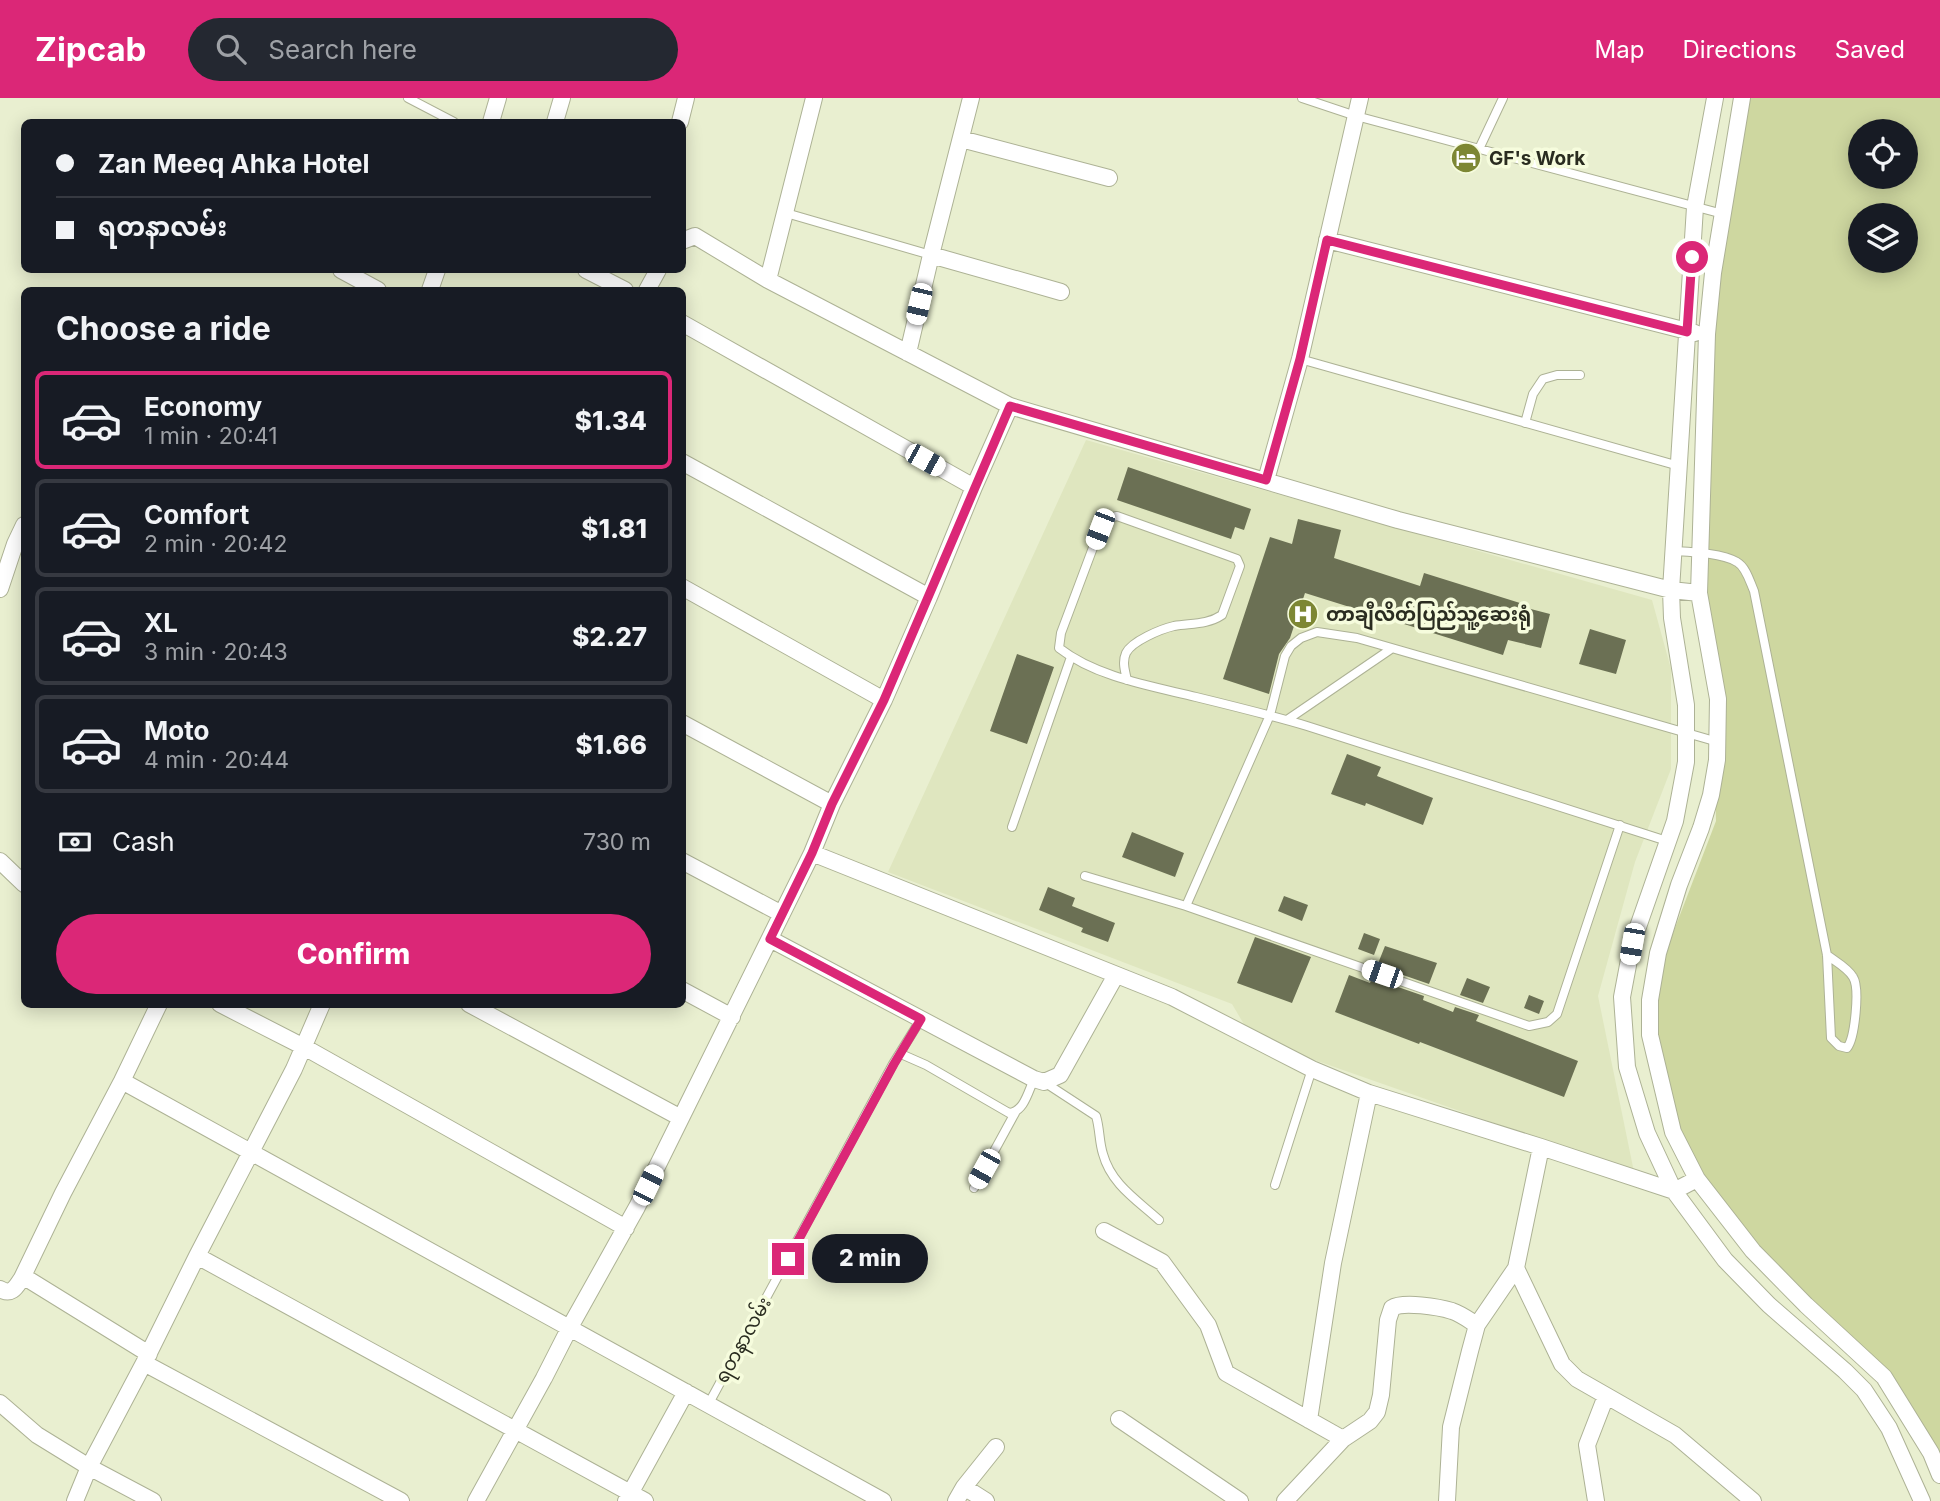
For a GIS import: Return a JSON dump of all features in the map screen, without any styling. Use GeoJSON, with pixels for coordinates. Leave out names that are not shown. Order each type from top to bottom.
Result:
{"type":"FeatureCollection","features":[{"type":"Feature","properties":{"kind":"street"},"geometry":{"type":"LineString","coordinates":[[493,119],[498,98]]}},
{"type":"Feature","properties":{"kind":"street"},"geometry":{"type":"LineString","coordinates":[[556,119],[562,98]]}},
{"type":"Feature","properties":{"kind":"street"},"geometry":{"type":"LineString","coordinates":[[681,119],[686,98]]}},
{"type":"Feature","properties":{"kind":"street"},"geometry":{"type":"LineString","coordinates":[[768,280],[814,98]]}},
{"type":"Feature","properties":{"kind":"street"},"geometry":{"type":"LineString","coordinates":[[908,353],[930,255],[971,98]]}},
{"type":"Feature","properties":{"kind":"street"},"geometry":{"type":"LineString","coordinates":[[1266,480],[1300,359],[1360,98]]}},
{"type":"Feature","properties":{"kind":"street"},"geometry":{"type":"LineString","coordinates":[[1715,98],[1695,207],[1671,590],[1672,618],[1686,705],[1686,762],[1675,821],[1632,944],[1622,997],[1627,1067],[1647,1133],[1674,1191],[1725,1260],[1769,1305],[1864,1390],[1889,1428],[1922,1501]]}},
{"type":"Feature","properties":{"kind":"street"},"geometry":{"type":"LineString","coordinates":[[1742,98],[1713,273],[1707,334],[1699,593],[1718,699],[1718,742],[1711,794],[1658,953],[1650,1000],[1650,1035],[1672,1132],[1697,1179],[1753,1251],[1806,1305],[1884,1377],[1931,1453],[1940,1475]]}},
{"type":"Feature","properties":{"kind":"street"},"geometry":{"type":"LineString","coordinates":[[961,139],[1109,178]]}},
{"type":"Feature","properties":{"kind":"street"},"geometry":{"type":"LineString","coordinates":[[687,236],[1010,406],[1398,520],[1671,590],[1699,593]]}},
{"type":"Feature","properties":{"kind":"street"},"geometry":{"type":"LineString","coordinates":[[1327,240],[1687,332],[1707,334]]}},
{"type":"Feature","properties":{"kind":"street"},"geometry":{"type":"LineString","coordinates":[[930,255],[1060,292]]}},
{"type":"Feature","properties":{"kind":"street"},"geometry":{"type":"LineString","coordinates":[[347,273],[372,287]]}},
{"type":"Feature","properties":{"kind":"street"},"geometry":{"type":"LineString","coordinates":[[592,273],[619,287]]}},
{"type":"Feature","properties":{"kind":"street"},"geometry":{"type":"LineString","coordinates":[[686,325],[974,487]]}},
{"type":"Feature","properties":{"kind":"street"},"geometry":{"type":"LineString","coordinates":[[476,1501],[626,1228],[812,853],[832,804],[884,700],[1010,406]]}},
{"type":"Feature","properties":{"kind":"street"},"geometry":{"type":"LineString","coordinates":[[686,463],[929,597]]}},
{"type":"Feature","properties":{"kind":"street"},"geometry":{"type":"LineString","coordinates":[[0,589],[21,531]]}},
{"type":"Feature","properties":{"kind":"street"},"geometry":{"type":"LineString","coordinates":[[686,589],[884,700]]}},
{"type":"Feature","properties":{"kind":"street"},"geometry":{"type":"LineString","coordinates":[[686,725],[832,804]]}},
{"type":"Feature","properties":{"kind":"street"},"geometry":{"type":"LineString","coordinates":[[812,853],[1172,997],[1312,1069],[1370,1093],[1674,1191],[1697,1179]]}},
{"type":"Feature","properties":{"kind":"street"},"geometry":{"type":"LineString","coordinates":[[0,861],[21,881]]}},
{"type":"Feature","properties":{"kind":"street"},"geometry":{"type":"LineString","coordinates":[[686,863],[782,914]]}},
{"type":"Feature","properties":{"kind":"street"},"geometry":{"type":"LineString","coordinates":[[770,939],[1039,1081],[1060,1075],[1116,975]]}},
{"type":"Feature","properties":{"kind":"street"},"geometry":{"type":"LineString","coordinates":[[686,992],[732,1017]]}},
{"type":"Feature","properties":{"kind":"street"},"geometry":{"type":"LineString","coordinates":[[0,1289],[6,1292],[14,1290],[22,1278],[157,1008]]}},
{"type":"Feature","properties":{"kind":"street"},"geometry":{"type":"LineString","coordinates":[[228,1008],[303,1047],[626,1228]]}},
{"type":"Feature","properties":{"kind":"street"},"geometry":{"type":"LineString","coordinates":[[75,1501],[89,1467],[251,1152],[320,1008]]}},
{"type":"Feature","properties":{"kind":"street"},"geometry":{"type":"LineString","coordinates":[[475,1008],[681,1118]]}},
{"type":"Feature","properties":{"kind":"street"},"geometry":{"type":"LineString","coordinates":[[122,1082],[883,1501]]}},
{"type":"Feature","properties":{"kind":"street"},"geometry":{"type":"LineString","coordinates":[[1309,1420],[1333,1263],[1370,1093]]}},
{"type":"Feature","properties":{"kind":"street"},"geometry":{"type":"LineString","coordinates":[[1447,1501],[1451,1427],[1477,1325],[1516,1268],[1541,1147]]}},
{"type":"Feature","properties":{"kind":"street"},"geometry":{"type":"LineString","coordinates":[[1104,1231],[1162,1262],[1208,1325],[1226,1373],[1343,1439]]}},
{"type":"Feature","properties":{"kind":"street"},"geometry":{"type":"LineString","coordinates":[[197,1256],[516,1429],[634,1498],[686,1392]]}},
{"type":"Feature","properties":{"kind":"street"},"geometry":{"type":"LineString","coordinates":[[1516,1268],[1563,1364],[1577,1379],[1675,1435],[1753,1501]]}},
{"type":"Feature","properties":{"kind":"street"},"geometry":{"type":"LineString","coordinates":[[22,1278],[26,1278],[146,1359],[401,1501]]}},
{"type":"Feature","properties":{"kind":"street"},"geometry":{"type":"LineString","coordinates":[[1285,1501],[1343,1439],[1370,1421],[1377,1412],[1388,1320],[1392,1308],[1398,1305],[1425,1306],[1454,1312],[1477,1325]]}},
{"type":"Feature","properties":{"kind":"street"},"geometry":{"type":"LineString","coordinates":[[1596,1501],[1587,1445],[1606,1396]]}},
{"type":"Feature","properties":{"kind":"street"},"geometry":{"type":"LineString","coordinates":[[0,1403],[37,1435],[153,1501]]}},
{"type":"Feature","properties":{"kind":"street"},"geometry":{"type":"LineString","coordinates":[[1119,1419],[1240,1501]]}},
{"type":"Feature","properties":{"kind":"street"},"geometry":{"type":"LineString","coordinates":[[986,1501],[960,1494],[996,1447]]}},
{"type":"Feature","properties":{"kind":"lane"},"geometry":{"type":"LineString","coordinates":[[408,98],[448,119]]}},
{"type":"Feature","properties":{"kind":"lane"},"geometry":{"type":"LineString","coordinates":[[1302,98],[1325,101],[1356,116],[1723,214]]}},
{"type":"Feature","properties":{"kind":"lane"},"geometry":{"type":"LineString","coordinates":[[1479,149],[1503,98]]}},
{"type":"Feature","properties":{"kind":"lane"},"geometry":{"type":"LineString","coordinates":[[786,213],[930,255]]}},
{"type":"Feature","properties":{"kind":"lane"},"geometry":{"type":"LineString","coordinates":[[1300,359],[1679,466]]}},
{"type":"Feature","properties":{"kind":"lane"},"geometry":{"type":"LineString","coordinates":[[1525,422],[1533,394],[1543,379],[1557,375],[1580,375]]}},
{"type":"Feature","properties":{"kind":"lane"},"geometry":{"type":"LineString","coordinates":[[1127,680],[1123,665],[1127,652],[1143,639],[1170,627],[1206,623],[1222,615],[1240,566],[1237,559],[1117,516],[1108,518],[1100,529],[1061,633],[1059,648],[1071,657],[1127,680],[1287,720],[1667,841]]}},
{"type":"Feature","properties":{"kind":"lane"},"geometry":{"type":"LineString","coordinates":[[1674,551],[1724,557],[1738,562],[1754,591],[1827,955],[1831,1038],[1839,1046],[1847,1048],[1853,1031],[1856,986],[1853,976],[1827,955]]}},
{"type":"Feature","properties":{"kind":"lane"},"geometry":{"type":"LineString","coordinates":[[1186,906],[1270,715],[1284,656],[1301,638],[1317,632],[1357,638],[1718,742]]}},
{"type":"Feature","properties":{"kind":"lane"},"geometry":{"type":"LineString","coordinates":[[1287,720],[1391,649]]}},
{"type":"Feature","properties":{"kind":"lane"},"geometry":{"type":"LineString","coordinates":[[1012,827],[1071,657]]}},
{"type":"Feature","properties":{"kind":"lane"},"geometry":{"type":"LineString","coordinates":[[1086,876],[1186,906],[1530,1026],[1548,1022],[1556,1014],[1620,825]]}},
{"type":"Feature","properties":{"kind":"lane","name":"ရတနာလမ်း"},"geometry":{"type":"LineString","coordinates":[[708,1405],[887,1076],[921,1019]]}},
{"type":"Feature","properties":{"kind":"lane"},"geometry":{"type":"LineString","coordinates":[[901,1054],[926,1065],[1009,1113],[1015,1113]]}},
{"type":"Feature","properties":{"kind":"lane"},"geometry":{"type":"LineString","coordinates":[[1275,1185],[1312,1069]]}},
{"type":"Feature","properties":{"kind":"lane"},"geometry":{"type":"LineString","coordinates":[[974,1188],[1015,1113],[1020,1110],[1039,1081],[1096,1116],[1103,1154],[1115,1182],[1159,1220]]}},
{"type":"Feature","properties":{"kind":"shaded area"},"geometry":{"type":"Polygon","coordinates":[[[1750,98],[1940,98],[1940,1474],[1870,1362],[1800,1301],[1685,1155],[1650,1056],[1655,980],[1716,821],[1714,719],[1700,535],[1720,269],[1750,98]]]}},
{"type":"Feature","properties":{"kind":"shaded area"},"geometry":{"type":"Polygon","coordinates":[[[1086,440],[1652,600],[1671,669],[1671,769],[1635,862],[1598,996],[1634,1172],[1306,1057],[1245,1026],[1232,1004],[888,872],[1086,440]]]}},
{"type":"Feature","properties":{"kind":"building"},"geometry":{"type":"Polygon","coordinates":[[[1128,467],[1251,509],[1244,530],[1235,527],[1231,539],[1117,500],[1128,467]]]}},
{"type":"Feature","properties":{"kind":"building"},"geometry":{"type":"Polygon","coordinates":[[[1298,519],[1341,530],[1334,558],[1420,586],[1424,573],[1550,614],[1541,648],[1508,640],[1503,655],[1305,593],[1290,638],[1279,654],[1269,694],[1223,679],[1270,537],[1292,544],[1298,519]]]}},
{"type":"Feature","properties":{"kind":"building"},"geometry":{"type":"Polygon","coordinates":[[[1590,629],[1626,640],[1616,674],[1579,664],[1590,629]]]}},
{"type":"Feature","properties":{"kind":"building"},"geometry":{"type":"Polygon","coordinates":[[[1017,654],[1054,667],[1027,744],[990,731],[1017,654]]]}},
{"type":"Feature","properties":{"kind":"building"},"geometry":{"type":"Polygon","coordinates":[[[1347,754],[1381,767],[1377,776],[1433,798],[1423,825],[1366,803],[1365,806],[1331,794],[1347,754]]]}},
{"type":"Feature","properties":{"kind":"building"},"geometry":{"type":"Polygon","coordinates":[[[1132,832],[1184,853],[1175,877],[1122,857],[1132,832]]]}},
{"type":"Feature","properties":{"kind":"building"},"geometry":{"type":"Polygon","coordinates":[[[1048,887],[1075,898],[1072,906],[1115,923],[1108,942],[1081,932],[1083,928],[1039,910],[1048,887]]]}},
{"type":"Feature","properties":{"kind":"building"},"geometry":{"type":"Polygon","coordinates":[[[1284,896],[1308,905],[1302,921],[1278,911],[1284,896]]]}},
{"type":"Feature","properties":{"kind":"building"},"geometry":{"type":"Polygon","coordinates":[[[1364,933],[1380,939],[1374,955],[1358,949],[1364,933]]]}},
{"type":"Feature","properties":{"kind":"building"},"geometry":{"type":"Polygon","coordinates":[[[1255,937],[1311,957],[1292,1003],[1237,983],[1255,937]]]}},
{"type":"Feature","properties":{"kind":"building"},"geometry":{"type":"Polygon","coordinates":[[[1385,946],[1437,963],[1429,984],[1377,966],[1385,946]]]}},
{"type":"Feature","properties":{"kind":"building"},"geometry":{"type":"Polygon","coordinates":[[[1349,975],[1370,983],[1372,978],[1424,996],[1423,1000],[1453,1012],[1455,1007],[1479,1015],[1476,1021],[1578,1061],[1564,1097],[1335,1012],[1349,975]]]}},
{"type":"Feature","properties":{"kind":"building"},"geometry":{"type":"Polygon","coordinates":[[[1467,978],[1490,987],[1483,1003],[1460,995],[1467,978]]]}},
{"type":"Feature","properties":{"kind":"building"},"geometry":{"type":"Polygon","coordinates":[[[1529,995],[1544,1001],[1539,1014],[1524,1008],[1529,995]]]}},
{"type":"Feature","properties":{"kind":"place","name":"GF's Work"},"geometry":{"type":"Point","coordinates":[1466,158]}},
{"type":"Feature","properties":{"kind":"place","name":"တာချီလိတ်ပြည်သူ့ဆေးရုံ"},"geometry":{"type":"Point","coordinates":[1303,614]}},
{"type":"Feature","properties":{"kind":"route"},"geometry":{"type":"LineString","coordinates":[[788,1259],[921,1019],[770,939],[812,853],[832,804],[884,700],[1010,406],[1266,480],[1300,359],[1327,240],[1687,332],[1692,257]]}}]}
